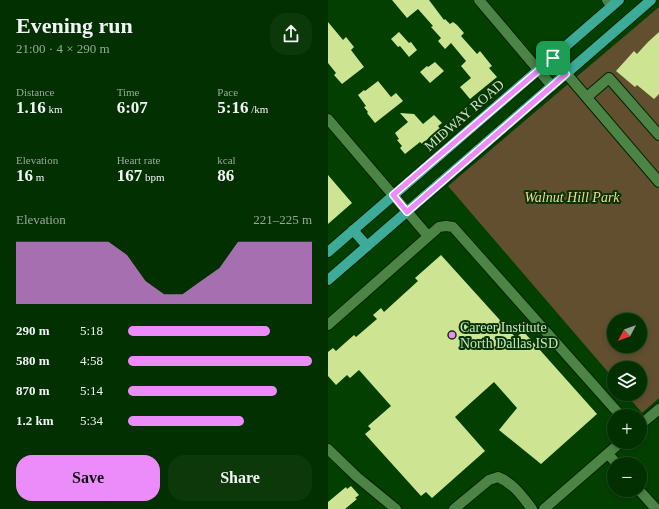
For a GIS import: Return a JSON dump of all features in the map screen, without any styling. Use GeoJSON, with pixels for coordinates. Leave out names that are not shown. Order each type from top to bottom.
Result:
{"type":"FeatureCollection","features":[{"type":"Feature","properties":{"kind":"main road"},"geometry":{"type":"LineString","coordinates":[[328,280],[651,0]]}},
{"type":"Feature","properties":{"kind":"main road","name":"MIDWAY ROAD"},"geometry":{"type":"LineString","coordinates":[[328,252],[553,58],[613,2]]}},
{"type":"Feature","properties":{"kind":"main road"},"geometry":{"type":"LineString","coordinates":[[353,230],[367,246]]}},
{"type":"Feature","properties":{"kind":"street"},"geometry":{"type":"LineString","coordinates":[[479,0],[552,86]]}},
{"type":"Feature","properties":{"kind":"street"},"geometry":{"type":"LineString","coordinates":[[553,58],[659,182]]}},
{"type":"Feature","properties":{"kind":"street"},"geometry":{"type":"LineString","coordinates":[[587,97],[609,78],[659,135]]}},
{"type":"Feature","properties":{"kind":"street"},"geometry":{"type":"LineString","coordinates":[[328,119],[428,236]]}},
{"type":"Feature","properties":{"kind":"street"},"geometry":{"type":"LineString","coordinates":[[328,325],[428,236],[440,227],[453,227],[614,409]]}},
{"type":"Feature","properties":{"kind":"street"},"geometry":{"type":"LineString","coordinates":[[647,419],[659,409]]}},
{"type":"Feature","properties":{"kind":"street"},"geometry":{"type":"LineString","coordinates":[[328,449],[357,477],[396,509]]}},
{"type":"Feature","properties":{"kind":"street"},"geometry":{"type":"LineString","coordinates":[[544,509],[613,449]]}},
{"type":"Feature","properties":{"kind":"street"},"geometry":{"type":"LineString","coordinates":[[608,454],[611,457]]}},
{"type":"Feature","properties":{"kind":"street"},"geometry":{"type":"LineString","coordinates":[[454,509],[489,480],[498,477],[512,485],[532,509]]}},
{"type":"Feature","properties":{"kind":"street"},"geometry":{"type":"LineString","coordinates":[[645,497],[656,509]]}},
{"type":"Feature","properties":{"kind":"green space","name":"Walnut Hill Park"},"geometry":{"type":"Polygon","coordinates":[[[659,7],[659,398],[647,409],[639,409],[632,401],[647,401],[647,361],[607,361],[607,371],[448,186],[659,7]]]}},
{"type":"Feature","properties":{"kind":"building"},"geometry":{"type":"Polygon","coordinates":[[[392,0],[429,0],[444,20],[445,19],[450,24],[453,22],[457,25],[464,33],[461,36],[477,54],[480,51],[492,66],[489,68],[497,77],[470,99],[460,87],[471,78],[461,66],[466,61],[451,43],[445,49],[438,41],[441,38],[431,27],[433,26],[418,9],[407,18],[392,0]]]}},
{"type":"Feature","properties":{"kind":"building"},"geometry":{"type":"Polygon","coordinates":[[[328,22],[343,40],[346,37],[354,47],[351,50],[364,67],[342,84],[334,75],[336,73],[328,63],[328,22]]]}},
{"type":"Feature","properties":{"kind":"building"},"geometry":{"type":"Polygon","coordinates":[[[399,32],[409,43],[411,42],[417,50],[409,57],[400,46],[398,47],[391,39],[399,32]]]}},
{"type":"Feature","properties":{"kind":"building"},"geometry":{"type":"Polygon","coordinates":[[[659,32],[659,94],[654,99],[637,85],[635,87],[616,71],[634,51],[637,54],[659,32]]]}},
{"type":"Feature","properties":{"kind":"building"},"geometry":{"type":"Polygon","coordinates":[[[435,62],[444,71],[430,83],[420,72],[435,62]]]}},
{"type":"Feature","properties":{"kind":"building"},"geometry":{"type":"Polygon","coordinates":[[[378,81],[391,97],[396,93],[403,101],[375,123],[367,113],[368,112],[364,107],[366,106],[358,95],[378,81]]]}},
{"type":"Feature","properties":{"kind":"building"},"geometry":{"type":"Polygon","coordinates":[[[400,113],[414,114],[423,124],[434,115],[442,123],[438,126],[445,135],[437,142],[431,136],[422,144],[420,142],[405,154],[400,148],[402,146],[397,140],[399,139],[395,133],[408,122],[400,113]]]}},
{"type":"Feature","properties":{"kind":"building"},"geometry":{"type":"Polygon","coordinates":[[[328,175],[352,203],[328,224],[328,175]]]}},
{"type":"Feature","properties":{"kind":"building"},"geometry":{"type":"Polygon","coordinates":[[[441,255],[516,338],[523,331],[597,414],[541,464],[499,430],[517,408],[494,382],[455,417],[485,451],[432,498],[426,492],[421,496],[365,434],[371,429],[368,426],[391,406],[359,370],[350,378],[347,375],[336,385],[328,376],[328,352],[333,348],[336,351],[354,335],[356,337],[377,319],[373,315],[381,308],[384,312],[418,281],[415,278],[441,255]]]}},
{"type":"Feature","properties":{"kind":"building"},"geometry":{"type":"Polygon","coordinates":[[[351,486],[359,495],[355,498],[357,499],[345,509],[328,509],[328,502],[346,487],[347,489],[351,486]]]}},
{"type":"Feature","properties":{"kind":"place","name":"Career Institute North Dallas ISD"},"geometry":{"type":"Point","coordinates":[452,335]}},
{"type":"Feature","properties":{"kind":"route"},"geometry":{"type":"LineString","coordinates":[[553,58],[566,74],[407,212],[393,195],[553,58]]}}]}
